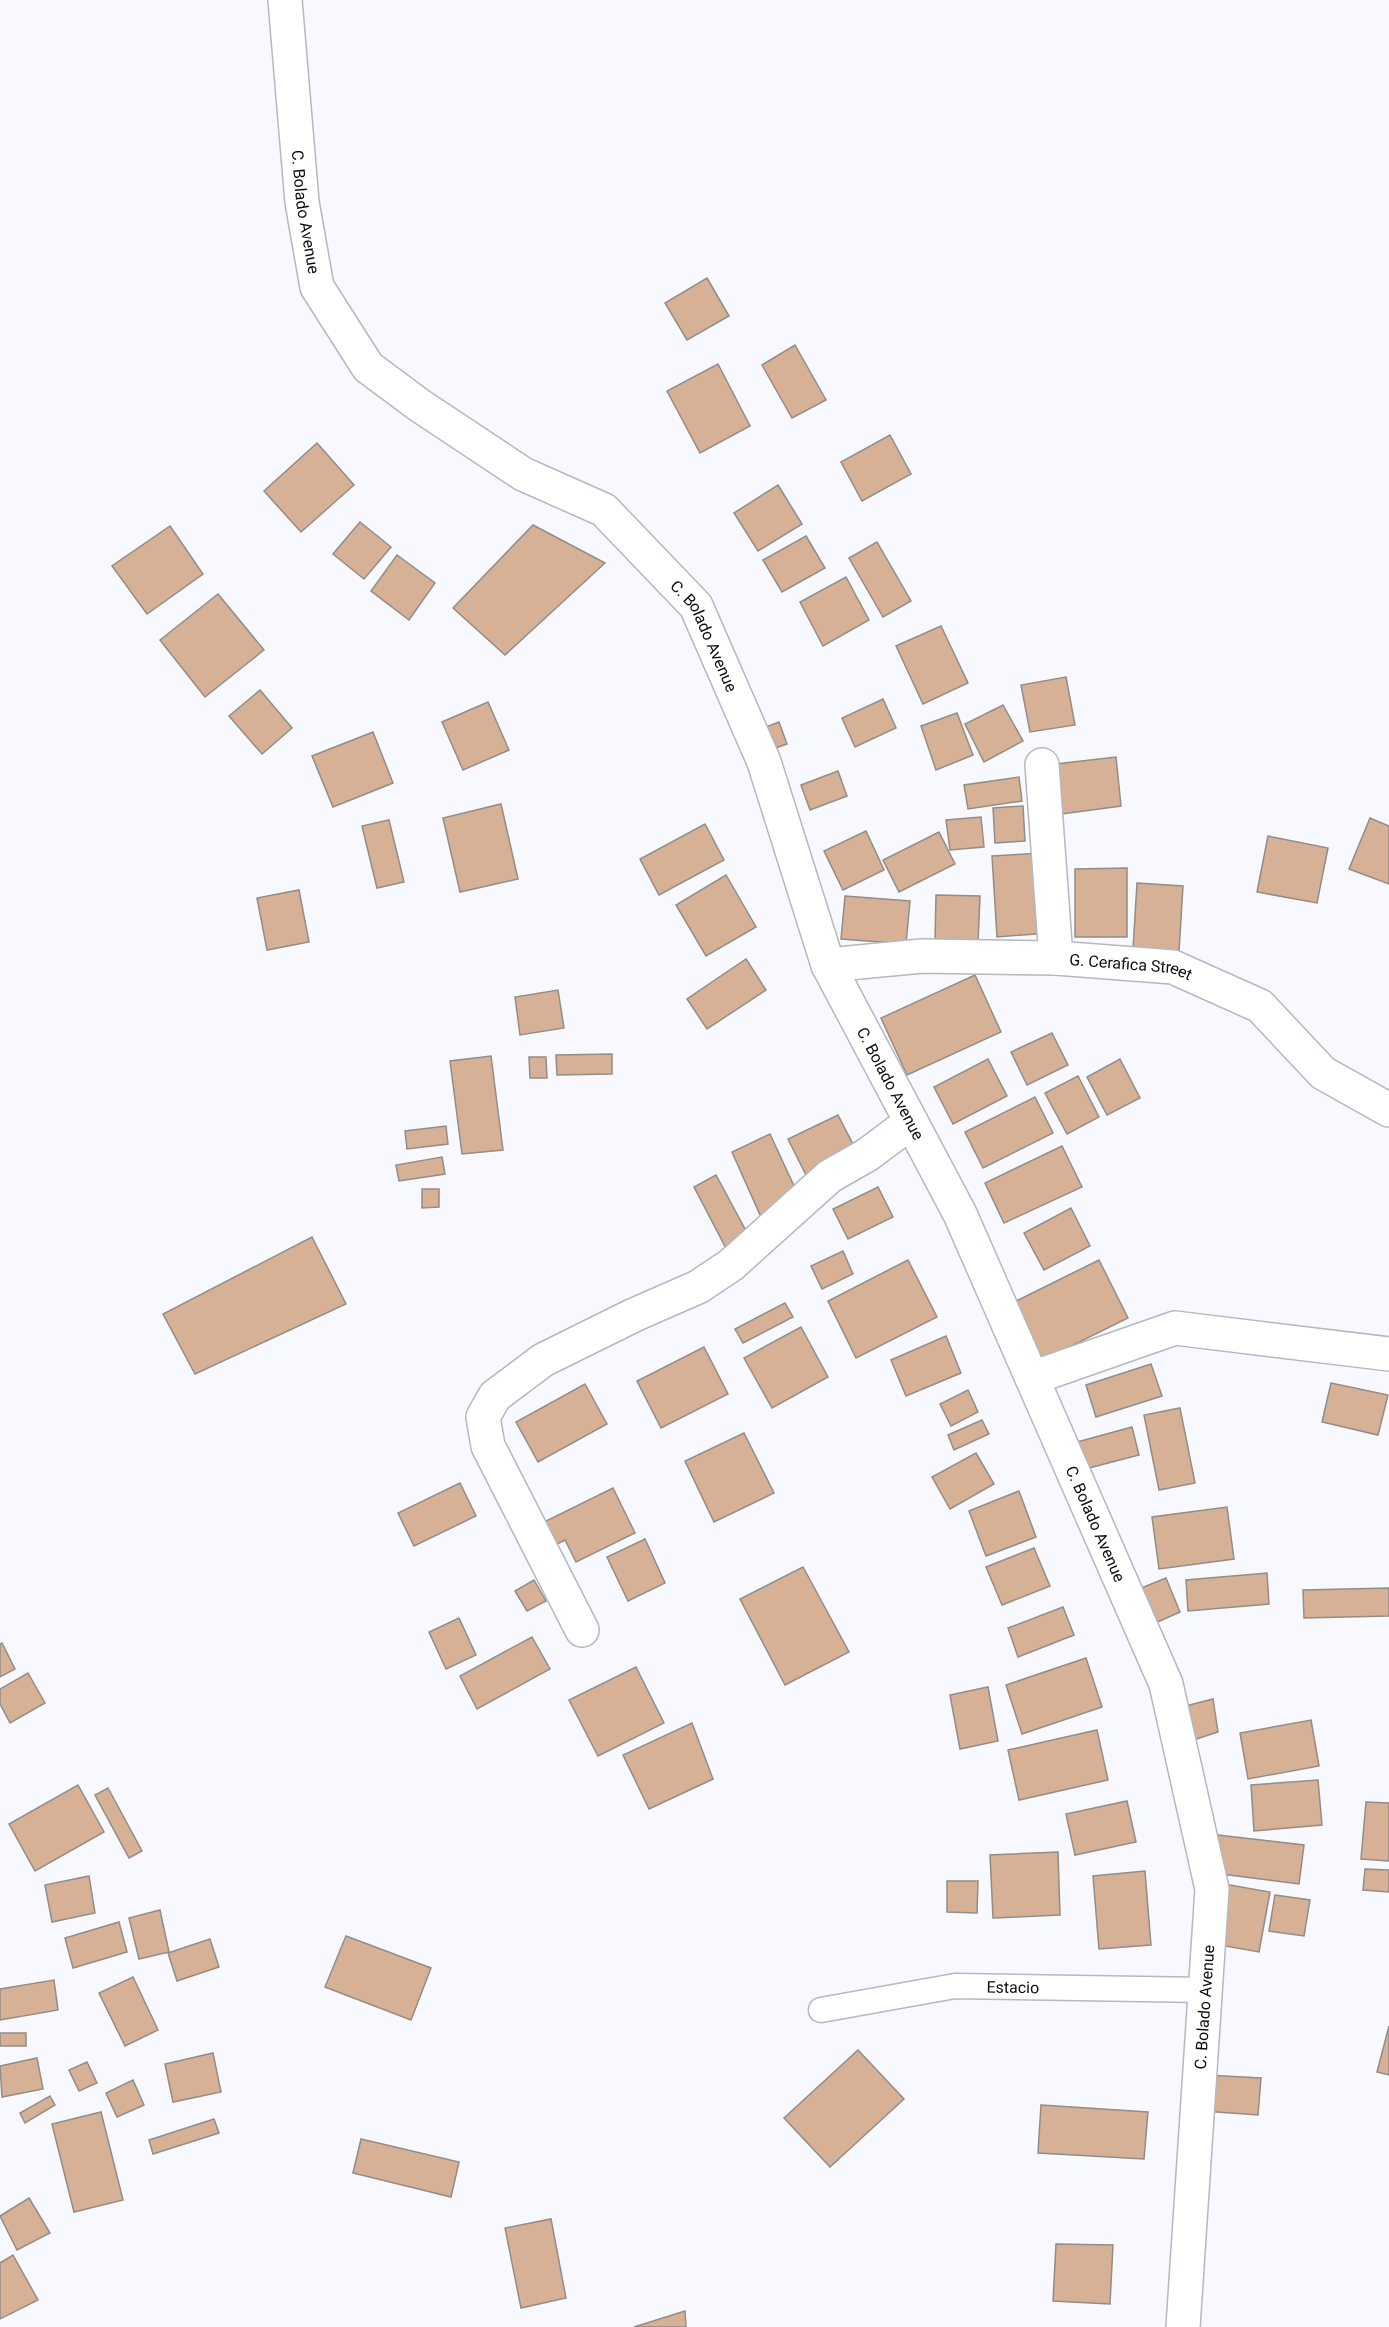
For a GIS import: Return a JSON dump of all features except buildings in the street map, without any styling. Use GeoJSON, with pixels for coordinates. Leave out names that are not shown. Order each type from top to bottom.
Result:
{"type":"FeatureCollection","features":[{"type":"Feature","properties":{"kind":"street","name":"C. Bolado Avenue"},"geometry":{"type":"LineString","coordinates":[[285,0],[302,202],[317,287],[368,367],[523,474],[604,510],[696,606],[764,762],[828,964],[960,1214],[1166,1684],[1212,1889],[1184,2327]]}},
{"type":"Feature","properties":{"kind":"street"},"geometry":{"type":"LineString","coordinates":[[1042,765],[1056,958]]}},
{"type":"Feature","properties":{"kind":"street","name":"G. Cerafica Street"},"geometry":{"type":"LineString","coordinates":[[828,964],[922,956],[1056,958],[1173,967],[1260,1006],[1323,1073],[1389,1110]]}},
{"type":"Feature","properties":{"kind":"street"},"geometry":{"type":"LineString","coordinates":[[582,1630],[488,1446],[483,1417],[495,1396],[543,1360],[634,1315],[698,1287],[731,1265],[830,1176],[867,1155],[911,1122]]}},
{"type":"Feature","properties":{"kind":"street"},"geometry":{"type":"LineString","coordinates":[[1032,1378],[1175,1328],[1389,1354]]}},
{"type":"Feature","properties":{"kind":"lane","name":"Estacio"},"geometry":{"type":"LineString","coordinates":[[821,2010],[955,1986],[1204,1990]]}}]}
